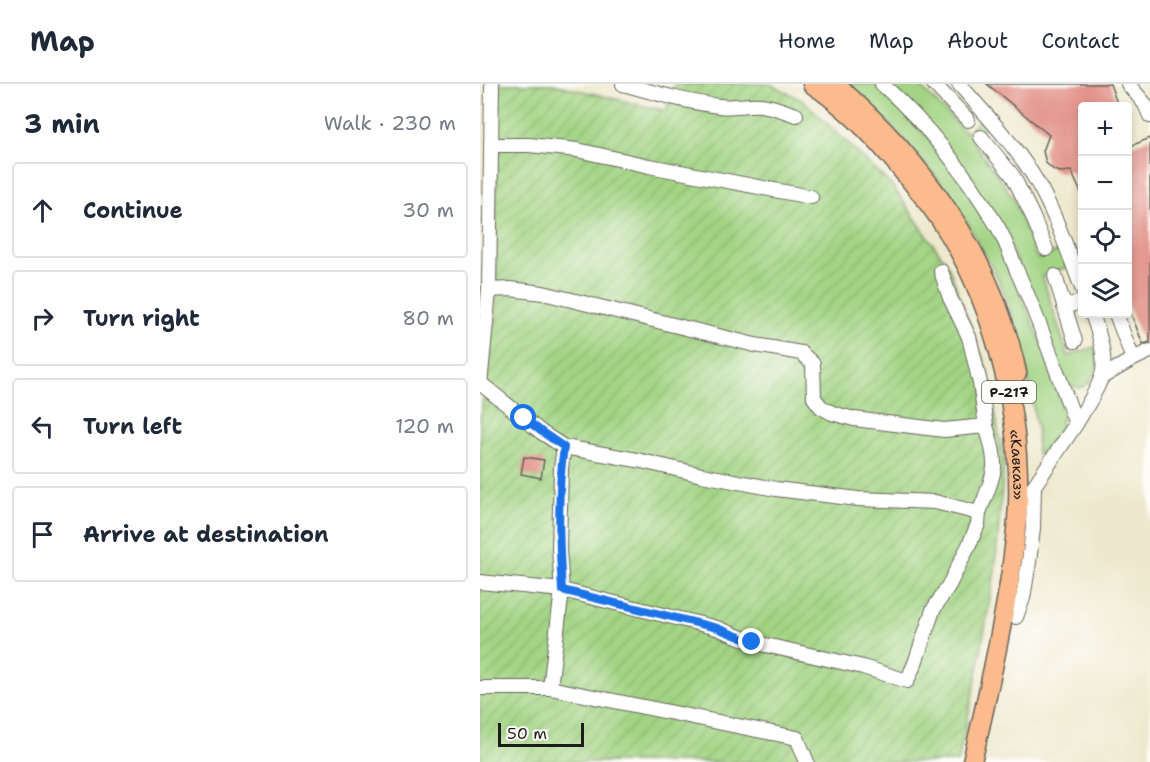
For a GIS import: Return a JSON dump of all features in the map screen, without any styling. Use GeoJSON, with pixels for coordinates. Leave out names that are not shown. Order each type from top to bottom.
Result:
{"type":"FeatureCollection","features":[{"type":"Feature","properties":{"kind":"main road","name":"«Кавказ»"},"geometry":{"type":"LineString","coordinates":[[812,84],[857,121],[886,151],[940,219],[977,290],[1004,368],[1013,413],[1018,459],[1016,537],[1004,614],[972,762]]}},
{"type":"Feature","properties":{"kind":"main road","name":"«Кавказ»"},"geometry":{"type":"LineString","coordinates":[[835,84],[865,110],[897,143],[951,214],[971,247],[1005,325],[1016,365],[1024,407],[1028,455],[1027,527],[1016,617],[982,762]]}},
{"type":"Feature","properties":{"kind":"street"},"geometry":{"type":"LineString","coordinates":[[492,84],[489,290],[480,384],[564,447],[776,489],[858,499],[935,502],[979,513]]}},
{"type":"Feature","properties":{"kind":"street"},"geometry":{"type":"LineString","coordinates":[[623,84],[705,104],[730,108],[762,105],[779,108],[796,115]]}},
{"type":"Feature","properties":{"kind":"street"},"geometry":{"type":"LineString","coordinates":[[882,84],[934,135],[966,177],[1000,231],[1035,310],[1076,424]]}},
{"type":"Feature","properties":{"kind":"street"},"geometry":{"type":"LineString","coordinates":[[959,84],[1022,159],[1036,180],[1052,209],[1078,275]]}},
{"type":"Feature","properties":{"kind":"street"},"geometry":{"type":"LineString","coordinates":[[1128,84],[1145,104],[1150,116]]}},
{"type":"Feature","properties":{"kind":"street"},"geometry":{"type":"LineString","coordinates":[[942,87],[968,120]]}},
{"type":"Feature","properties":{"kind":"street"},"geometry":{"type":"LineString","coordinates":[[981,137],[1013,176],[1046,249]]}},
{"type":"Feature","properties":{"kind":"street"},"geometry":{"type":"LineString","coordinates":[[491,145],[529,145],[577,150],[811,197]]}},
{"type":"Feature","properties":{"kind":"street"},"geometry":{"type":"LineString","coordinates":[[1032,215],[1052,209]]}},
{"type":"Feature","properties":{"kind":"street"},"geometry":{"type":"LineString","coordinates":[[480,582],[562,590],[717,628],[752,642],[863,667],[907,681],[933,610],[949,585],[978,524],[979,513],[994,466],[980,382],[969,337],[950,298],[941,271]]}},
{"type":"Feature","properties":{"kind":"street"},"geometry":{"type":"LineString","coordinates":[[1055,276],[1075,341]]}},
{"type":"Feature","properties":{"kind":"street"},"geometry":{"type":"LineString","coordinates":[[489,290],[510,289],[543,293],[755,345],[801,353],[813,364],[814,398],[821,407],[854,419],[944,430],[986,426]]}},
{"type":"Feature","properties":{"kind":"street"},"geometry":{"type":"LineString","coordinates":[[1064,307],[1078,303]]}},
{"type":"Feature","properties":{"kind":"street"},"geometry":{"type":"LineString","coordinates":[[1016,617],[1023,598],[1029,562],[1034,486],[1076,424],[1102,377],[1103,355],[1093,318]]}},
{"type":"Feature","properties":{"kind":"street"},"geometry":{"type":"LineString","coordinates":[[1118,318],[1133,359]]}},
{"type":"Feature","properties":{"kind":"street"},"geometry":{"type":"LineString","coordinates":[[1102,377],[1150,351]]}},
{"type":"Feature","properties":{"kind":"street"},"geometry":{"type":"LineString","coordinates":[[550,688],[562,590],[559,549],[561,468],[564,447]]}},
{"type":"Feature","properties":{"kind":"street"},"geometry":{"type":"LineString","coordinates":[[480,688],[550,688],[797,738],[807,762]]}},
{"type":"Feature","properties":{"kind":"green space"},"geometry":{"type":"Polygon","coordinates":[[[497,84],[553,84],[666,111],[675,84],[770,84],[804,101],[893,187],[948,265],[988,373],[1004,463],[995,571],[976,680],[958,762],[480,762],[480,418],[496,318],[497,84]]]}},
{"type":"Feature","properties":{"kind":"green space"},"geometry":{"type":"Polygon","coordinates":[[[849,84],[874,84],[933,143],[962,181],[996,236],[1044,349],[1064,413],[1060,428],[1041,455],[1037,453],[1037,428],[1026,365],[1009,306],[998,279],[971,229],[937,177],[891,125],[849,84]]]}},
{"type":"Feature","properties":{"kind":"green space"},"geometry":{"type":"Polygon","coordinates":[[[889,84],[918,84],[966,133],[982,118],[987,125],[971,139],[1013,197],[1037,259],[1061,250],[1068,267],[1042,276],[1068,356],[1095,347],[1098,357],[1097,365],[1092,378],[1086,385],[1078,388],[1068,384],[1003,230],[889,84]]]}},
{"type":"Feature","properties":{"kind":"building"},"geometry":{"type":"Polygon","coordinates":[[[987,84],[1110,84],[1117,102],[1078,102],[1078,186],[1071,171],[1060,172],[1046,163],[1043,151],[1049,135],[987,84]]]}},
{"type":"Feature","properties":{"kind":"building"},"geometry":{"type":"Polygon","coordinates":[[[1150,138],[1150,342],[1143,344],[1132,316],[1132,145],[1150,138]]]}},
{"type":"Feature","properties":{"kind":"building"},"geometry":{"type":"Polygon","coordinates":[[[524,457],[544,460],[541,478],[521,474],[524,457]]]}},
{"type":"Feature","properties":{"kind":"route"},"geometry":{"type":"LineString","coordinates":[[524,418],[564,447],[561,468],[559,549],[562,590],[717,628],[752,642]]}}]}
